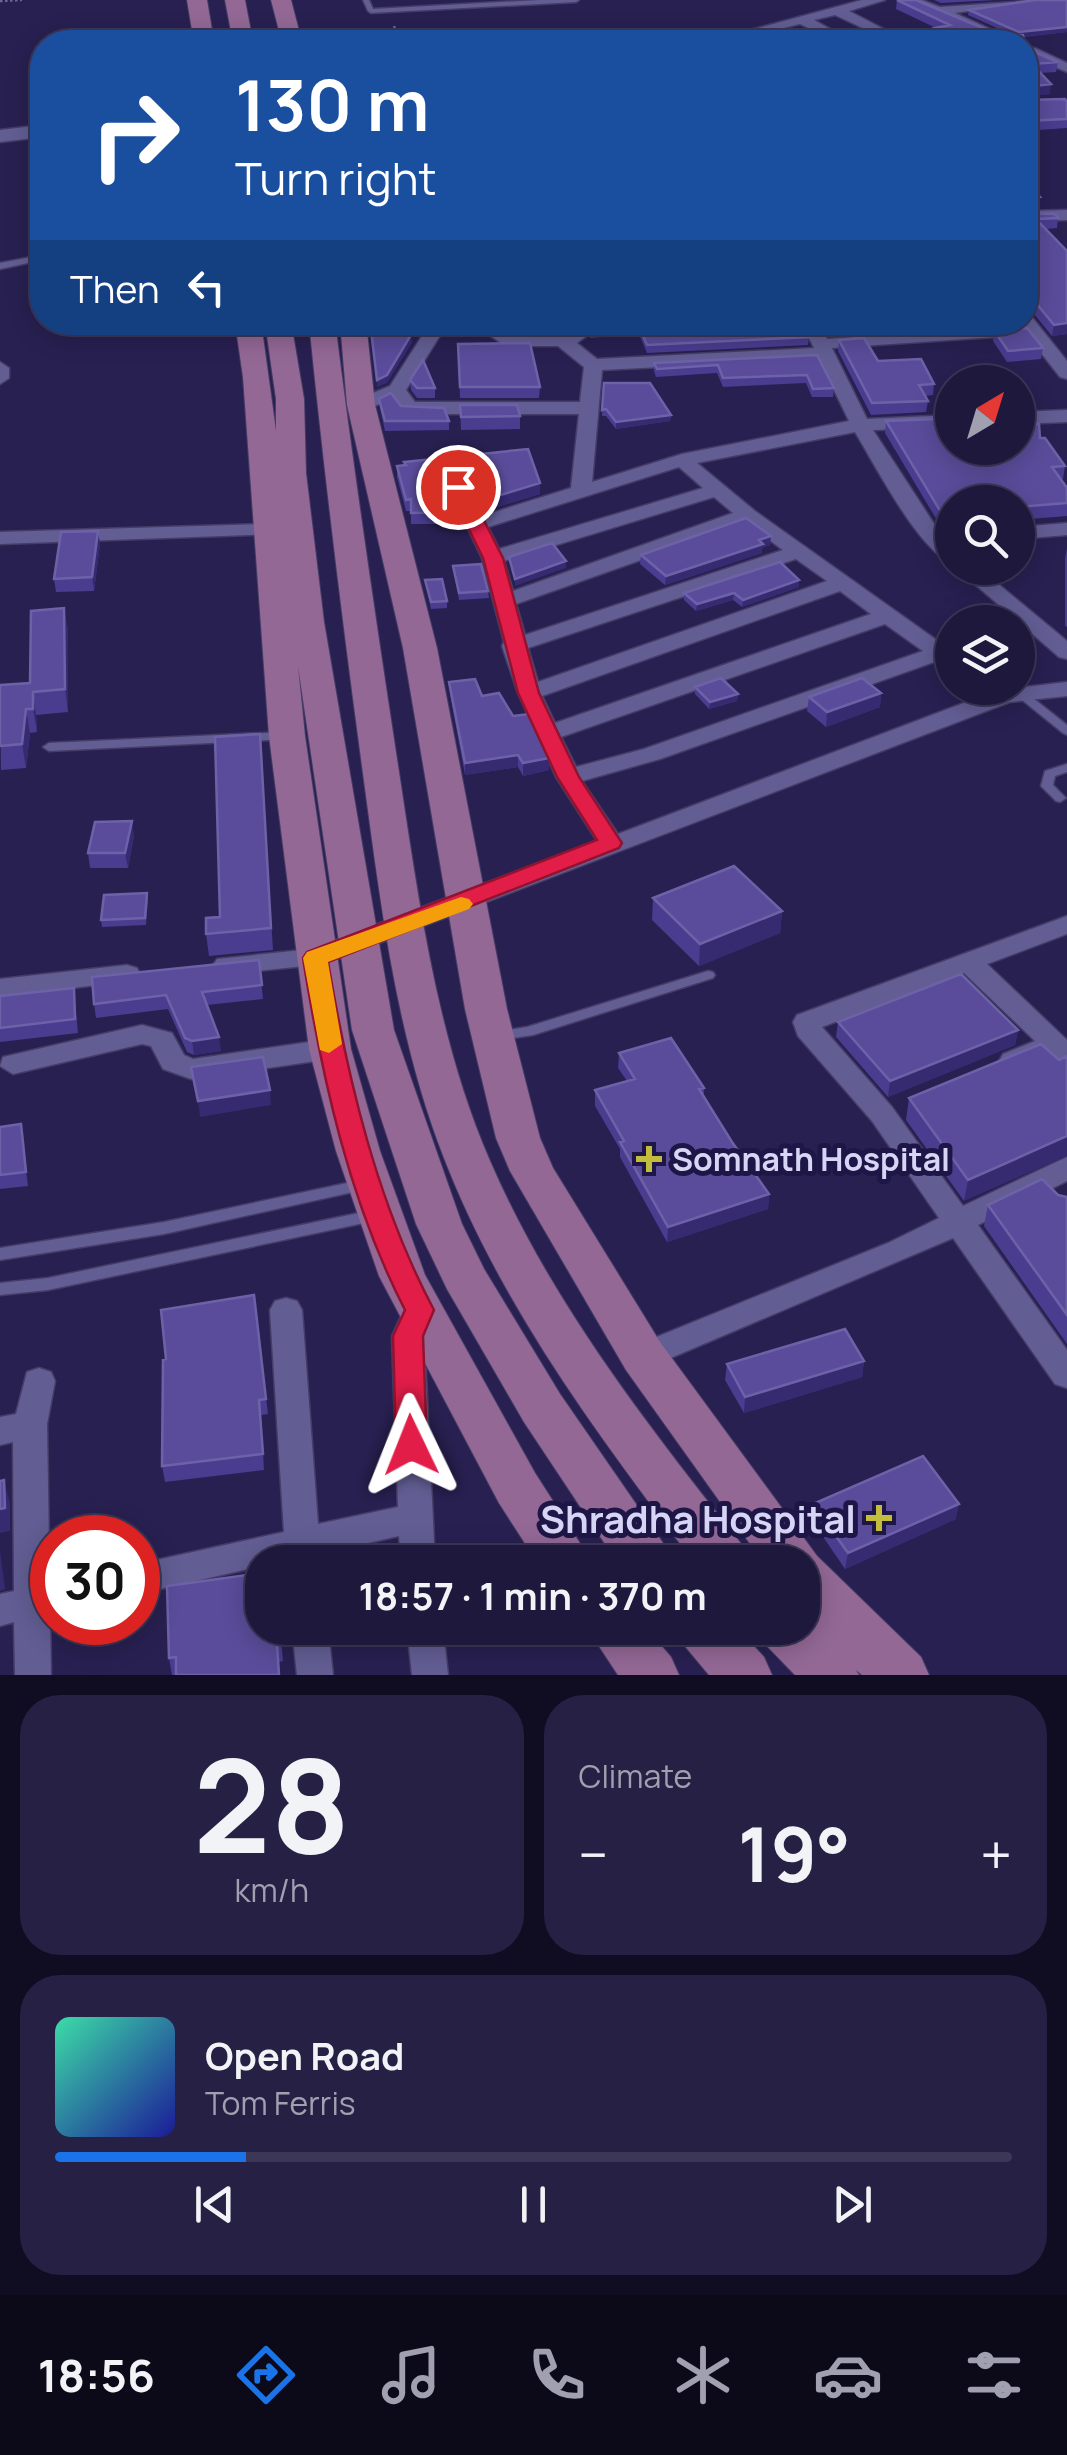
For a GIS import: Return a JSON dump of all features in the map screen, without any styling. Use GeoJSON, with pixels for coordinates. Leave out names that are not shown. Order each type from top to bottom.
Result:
{"type":"FeatureCollection","features":[{"type":"Feature","properties":{"kind":"main road"},"geometry":{"type":"LineString","coordinates":[[197,0],[202,30]]}},
{"type":"Feature","properties":{"kind":"main road"},"geometry":{"type":"LineString","coordinates":[[235,0],[241,30]]}},
{"type":"Feature","properties":{"kind":"main road"},"geometry":{"type":"LineString","coordinates":[[268,0],[273,30]]}},
{"type":"Feature","properties":{"kind":"main road"},"geometry":{"type":"LineString","coordinates":[[281,0],[289,30]]}},
{"type":"Feature","properties":{"kind":"main road"},"geometry":{"type":"LineString","coordinates":[[250,335],[268,530],[289,589],[373,1030],[439,1224],[464,1276],[542,1408],[635,1545]]}},
{"type":"Feature","properties":{"kind":"main road"},"geometry":{"type":"LineString","coordinates":[[280,335],[285,376],[289,589],[287,736],[330,1049],[374,1199],[402,1276],[517,1488],[555,1545]]}},
{"type":"Feature","properties":{"kind":"main road"},"geometry":{"type":"LineString","coordinates":[[336,343],[379,398],[465,902],[518,1138],[532,1171],[643,1356],[781,1545]]}},
{"type":"Feature","properties":{"kind":"main road"},"geometry":{"type":"LineString","coordinates":[[336,343],[342,507],[405,925],[436,1064],[456,1128],[489,1209],[527,1278],[648,1464],[711,1545]]}},
{"type":"Feature","properties":{"kind":"main road"},"geometry":{"type":"LineString","coordinates":[[820,1594],[870,1648],[902,1675]]}},
{"type":"Feature","properties":{"kind":"main road"},"geometry":{"type":"LineString","coordinates":[[627,1645],[651,1675]]}},
{"type":"Feature","properties":{"kind":"main road"},"geometry":{"type":"LineString","coordinates":[[718,1645],[744,1675]]}},
{"type":"Feature","properties":{"kind":"main road"},"geometry":{"type":"LineString","coordinates":[[802,1645],[831,1675]]}},
{"type":"Feature","properties":{"kind":"street"},"geometry":{"type":"LineString","coordinates":[[784,30],[802,20],[878,0]]}},
{"type":"Feature","properties":{"kind":"street"},"geometry":{"type":"LineString","coordinates":[[912,0],[985,30]]}},
{"type":"Feature","properties":{"kind":"street"},"geometry":{"type":"LineString","coordinates":[[942,11],[1036,0]]}},
{"type":"Feature","properties":{"kind":"street"},"geometry":{"type":"LineString","coordinates":[[838,11],[877,30]]}},
{"type":"Feature","properties":{"kind":"street"},"geometry":{"type":"LineString","coordinates":[[802,20],[822,30]]}},
{"type":"Feature","properties":{"kind":"street"},"geometry":{"type":"LineString","coordinates":[[1038,54],[1067,68]]}},
{"type":"Feature","properties":{"kind":"street"},"geometry":{"type":"LineString","coordinates":[[0,136],[30,132]]}},
{"type":"Feature","properties":{"kind":"street"},"geometry":{"type":"LineString","coordinates":[[0,155],[30,151]]}},
{"type":"Feature","properties":{"kind":"street"},"geometry":{"type":"LineString","coordinates":[[1060,215],[1067,232]]}},
{"type":"Feature","properties":{"kind":"street"},"geometry":{"type":"LineString","coordinates":[[428,335],[379,398],[408,408],[590,408]]}},
{"type":"Feature","properties":{"kind":"street"},"geometry":{"type":"LineString","coordinates":[[499,335],[506,341],[565,343],[577,335]]}},
{"type":"Feature","properties":{"kind":"street"},"geometry":{"type":"LineString","coordinates":[[816,335],[860,425],[935,528]]}},
{"type":"Feature","properties":{"kind":"street"},"geometry":{"type":"LineString","coordinates":[[565,343],[593,365],[823,348],[934,335]]}},
{"type":"Feature","properties":{"kind":"street"},"geometry":{"type":"LineString","coordinates":[[1037,335],[1067,373]]}},
{"type":"Feature","properties":{"kind":"street"},"geometry":{"type":"LineString","coordinates":[[581,492],[593,365]]}},
{"type":"Feature","properties":{"kind":"street"},"geometry":{"type":"LineString","coordinates":[[0,368],[0,378]]}},
{"type":"Feature","properties":{"kind":"street"},"geometry":{"type":"LineString","coordinates":[[1035,417],[1067,416]]}},
{"type":"Feature","properties":{"kind":"street"},"geometry":{"type":"LineString","coordinates":[[477,524],[682,460],[860,425],[935,422]]}},
{"type":"Feature","properties":{"kind":"street"},"geometry":{"type":"LineString","coordinates":[[682,460],[748,515],[935,649]]}},
{"type":"Feature","properties":{"kind":"street"},"geometry":{"type":"LineString","coordinates":[[458,487],[493,558],[529,693],[568,777],[611,843]]}},
{"type":"Feature","properties":{"kind":"street"},"geometry":{"type":"LineString","coordinates":[[493,558],[716,490]]}},
{"type":"Feature","properties":{"kind":"street"},"geometry":{"type":"LineString","coordinates":[[505,601],[748,515]]}},
{"type":"Feature","properties":{"kind":"street"},"geometry":{"type":"LineString","coordinates":[[1035,532],[1067,529]]}},
{"type":"Feature","properties":{"kind":"street"},"geometry":{"type":"LineString","coordinates":[[0,538],[268,530]]}},
{"type":"Feature","properties":{"kind":"street"},"geometry":{"type":"LineString","coordinates":[[514,646],[799,551]]}},
{"type":"Feature","properties":{"kind":"street"},"geometry":{"type":"LineString","coordinates":[[529,693],[843,583]]}},
{"type":"Feature","properties":{"kind":"street"},"geometry":{"type":"LineString","coordinates":[[987,585],[1067,652]]}},
{"type":"Feature","properties":{"kind":"street"},"geometry":{"type":"LineString","coordinates":[[547,734],[886,616]]}},
{"type":"Feature","properties":{"kind":"street"},"geometry":{"type":"LineString","coordinates":[[568,777],[652,754],[935,661]]}},
{"type":"Feature","properties":{"kind":"street"},"geometry":{"type":"LineString","coordinates":[[1035,691],[1067,689]]}},
{"type":"Feature","properties":{"kind":"street"},"geometry":{"type":"LineString","coordinates":[[204,966],[315,958],[973,705]]}},
{"type":"Feature","properties":{"kind":"street"},"geometry":{"type":"LineString","coordinates":[[1064,929],[807,1022],[808,1029],[882,1114],[1067,1375]]}},
{"type":"Feature","properties":{"kind":"street"},"geometry":{"type":"LineString","coordinates":[[969,962],[1061,1049],[986,1072]]}},
{"type":"Feature","properties":{"kind":"street"},"geometry":{"type":"LineString","coordinates":[[0,988],[148,972]]}},
{"type":"Feature","properties":{"kind":"street"},"geometry":{"type":"LineString","coordinates":[[13,1064],[142,1034],[162,1040],[173,1062],[192,1069],[330,1049]]}},
{"type":"Feature","properties":{"kind":"street"},"geometry":{"type":"LineString","coordinates":[[882,1114],[917,1100]]}},
{"type":"Feature","properties":{"kind":"street"},"geometry":{"type":"LineString","coordinates":[[643,1356],[898,1251],[1054,1174],[1067,1206]]}},
{"type":"Feature","properties":{"kind":"street"},"geometry":{"type":"LineString","coordinates":[[286,1310],[301,1545]]}},
{"type":"Feature","properties":{"kind":"street"},"geometry":{"type":"LineString","coordinates":[[416,1545],[408,1336],[419,1310]]}},
{"type":"Feature","properties":{"kind":"street"},"geometry":{"type":"LineString","coordinates":[[32,1675],[15,1427],[39,1381]]}},
{"type":"Feature","properties":{"kind":"street"},"geometry":{"type":"LineString","coordinates":[[328,1545],[414,1518]]}},
{"type":"Feature","properties":{"kind":"street"},"geometry":{"type":"LineString","coordinates":[[160,1576],[245,1562]]}},
{"type":"Feature","properties":{"kind":"street"},"geometry":{"type":"LineString","coordinates":[[311,1645],[314,1675]]}},
{"type":"Feature","properties":{"kind":"street"},"geometry":{"type":"LineString","coordinates":[[427,1645],[430,1675]]}},
{"type":"Feature","properties":{"kind":"lane"},"geometry":{"type":"LineString","coordinates":[[366,0],[371,11],[576,0]]}},
{"type":"Feature","properties":{"kind":"lane"},"geometry":{"type":"LineString","coordinates":[[0,266],[30,260]]}},
{"type":"Feature","properties":{"kind":"lane"},"geometry":{"type":"LineString","coordinates":[[1027,705],[1067,731]]}},
{"type":"Feature","properties":{"kind":"lane"},"geometry":{"type":"LineString","coordinates":[[50,746],[287,736]]}},
{"type":"Feature","properties":{"kind":"lane"},"geometry":{"type":"LineString","coordinates":[[1060,798],[1046,780],[1050,774],[1067,768]]}},
{"type":"Feature","properties":{"kind":"lane"},"geometry":{"type":"LineString","coordinates":[[493,1035],[528,1032],[708,975]]}},
{"type":"Feature","properties":{"kind":"lane"},"geometry":{"type":"LineString","coordinates":[[0,1254],[374,1199]]}},
{"type":"Feature","properties":{"kind":"lane"},"geometry":{"type":"LineString","coordinates":[[0,1289],[84,1277],[374,1199]]}},
{"type":"Feature","properties":{"kind":"path"},"geometry":{"type":"LineString","coordinates":[[0,1],[22,0]]}},
{"type":"Feature","properties":{"kind":"building"},"geometry":{"type":"Polygon","coordinates":[[[897,0],[916,0],[987,30],[935,28],[950,25],[897,0]]]}},
{"type":"Feature","properties":{"kind":"building"},"geometry":{"type":"Polygon","coordinates":[[[1035,0],[1067,0],[1067,27],[1014,30],[969,10],[1035,0]]]}},
{"type":"Feature","properties":{"kind":"building"},"geometry":{"type":"Polygon","coordinates":[[[1038,54],[1058,62],[1038,64],[1038,54]]]}},
{"type":"Feature","properties":{"kind":"building"},"geometry":{"type":"Polygon","coordinates":[[[1038,70],[1051,84],[1038,86],[1038,70]]]}},
{"type":"Feature","properties":{"kind":"building"},"geometry":{"type":"Polygon","coordinates":[[[1065,99],[1067,119],[1038,120],[1038,100],[1065,99]]]}},
{"type":"Feature","properties":{"kind":"building"},"geometry":{"type":"Polygon","coordinates":[[[1038,213],[1055,214],[1058,218],[1038,219],[1038,213]]]}},
{"type":"Feature","properties":{"kind":"building"},"geometry":{"type":"Polygon","coordinates":[[[1038,221],[1067,251],[1067,323],[1054,325],[1038,305],[1038,221]]]}},
{"type":"Feature","properties":{"kind":"building"},"geometry":{"type":"Polygon","coordinates":[[[372,335],[411,335],[387,375],[377,380],[372,335]]]}},
{"type":"Feature","properties":{"kind":"building"},"geometry":{"type":"Polygon","coordinates":[[[643,335],[809,337],[647,345],[643,335]]]}},
{"type":"Feature","properties":{"kind":"building"},"geometry":{"type":"Polygon","coordinates":[[[997,335],[1033,335],[1043,348],[1008,351],[997,335]]]}},
{"type":"Feature","properties":{"kind":"building"},"geometry":{"type":"Polygon","coordinates":[[[864,338],[878,361],[921,359],[934,384],[919,385],[928,401],[872,403],[839,340],[864,338]]]}},
{"type":"Feature","properties":{"kind":"building"},"geometry":{"type":"Polygon","coordinates":[[[530,343],[540,387],[460,387],[458,344],[530,343]]]}},
{"type":"Feature","properties":{"kind":"building"},"geometry":{"type":"Polygon","coordinates":[[[817,355],[834,388],[813,389],[807,375],[723,378],[718,365],[657,369],[654,363],[817,355]]]}},
{"type":"Feature","properties":{"kind":"building"},"geometry":{"type":"Polygon","coordinates":[[[423,360],[435,388],[417,388],[410,380],[423,360]]]}},
{"type":"Feature","properties":{"kind":"building"},"geometry":{"type":"Polygon","coordinates":[[[604,383],[650,383],[671,415],[616,422],[606,409],[602,410],[604,383]]]}},
{"type":"Feature","properties":{"kind":"building"},"geometry":{"type":"Polygon","coordinates":[[[391,393],[401,406],[444,408],[449,421],[385,421],[379,399],[391,393]]]}},
{"type":"Feature","properties":{"kind":"building"},"geometry":{"type":"Polygon","coordinates":[[[460,405],[517,405],[520,416],[461,417],[460,405]]]}},
{"type":"Feature","properties":{"kind":"building"},"geometry":{"type":"Polygon","coordinates":[[[935,419],[935,465],[1035,465],[1035,424],[1039,424],[1040,438],[1045,438],[1065,466],[1052,467],[1067,488],[1067,503],[1035,506],[1035,485],[935,485],[935,502],[886,421],[935,419]]]}},
{"type":"Feature","properties":{"kind":"building"},"geometry":{"type":"Polygon","coordinates":[[[528,449],[540,483],[484,500],[468,470],[456,467],[444,477],[461,512],[411,513],[411,499],[406,500],[397,466],[406,465],[404,462],[528,449]]]}},
{"type":"Feature","properties":{"kind":"building"},"geometry":{"type":"Polygon","coordinates":[[[746,518],[771,536],[759,540],[763,544],[666,576],[641,555],[746,518]]]}},
{"type":"Feature","properties":{"kind":"building"},"geometry":{"type":"Polygon","coordinates":[[[98,531],[92,577],[54,579],[61,532],[98,531]]]}},
{"type":"Feature","properties":{"kind":"building"},"geometry":{"type":"Polygon","coordinates":[[[552,543],[566,561],[515,579],[509,557],[552,543]]]}},
{"type":"Feature","properties":{"kind":"building"},"geometry":{"type":"Polygon","coordinates":[[[780,562],[799,580],[743,600],[734,593],[697,604],[684,593],[780,562]]]}},
{"type":"Feature","properties":{"kind":"building"},"geometry":{"type":"Polygon","coordinates":[[[481,564],[488,591],[459,593],[453,566],[481,564]]]}},
{"type":"Feature","properties":{"kind":"building"},"geometry":{"type":"Polygon","coordinates":[[[442,579],[447,601],[431,602],[425,580],[442,579]]]}},
{"type":"Feature","properties":{"kind":"building"},"geometry":{"type":"Polygon","coordinates":[[[64,608],[65,689],[33,692],[33,709],[26,709],[22,744],[0,746],[0,685],[30,683],[31,611],[64,608]]]}},
{"type":"Feature","properties":{"kind":"building"},"geometry":{"type":"Polygon","coordinates":[[[721,678],[738,694],[710,702],[695,687],[721,678]]]}},
{"type":"Feature","properties":{"kind":"building"},"geometry":{"type":"Polygon","coordinates":[[[862,678],[881,693],[827,712],[809,697],[862,678]]]}},
{"type":"Feature","properties":{"kind":"building"},"geometry":{"type":"Polygon","coordinates":[[[475,679],[482,696],[499,693],[513,716],[529,714],[549,758],[523,763],[518,755],[465,763],[449,682],[475,679]]]}},
{"type":"Feature","properties":{"kind":"building"},"geometry":{"type":"Polygon","coordinates":[[[260,734],[271,928],[206,934],[206,918],[220,917],[215,737],[260,734]]]}},
{"type":"Feature","properties":{"kind":"building"},"geometry":{"type":"Polygon","coordinates":[[[132,821],[125,853],[88,853],[95,822],[132,821]]]}},
{"type":"Feature","properties":{"kind":"building"},"geometry":{"type":"Polygon","coordinates":[[[734,866],[782,911],[700,944],[653,898],[734,866]]]}},
{"type":"Feature","properties":{"kind":"building"},"geometry":{"type":"Polygon","coordinates":[[[147,893],[145,918],[101,920],[104,895],[147,893]]]}},
{"type":"Feature","properties":{"kind":"building"},"geometry":{"type":"Polygon","coordinates":[[[259,960],[262,985],[202,992],[219,1037],[192,1041],[185,1038],[166,995],[94,1004],[92,977],[259,960]]]}},
{"type":"Feature","properties":{"kind":"building"},"geometry":{"type":"Polygon","coordinates":[[[961,974],[1018,1030],[890,1081],[838,1022],[961,974]]]}},
{"type":"Feature","properties":{"kind":"building"},"geometry":{"type":"Polygon","coordinates":[[[74,988],[75,1019],[0,1028],[0,996],[74,988]]]}},
{"type":"Feature","properties":{"kind":"building"},"geometry":{"type":"Polygon","coordinates":[[[671,1038],[704,1088],[699,1089],[732,1142],[769,1194],[668,1227],[595,1090],[635,1079],[619,1053],[671,1038]]]}},
{"type":"Feature","properties":{"kind":"building"},"geometry":{"type":"Polygon","coordinates":[[[1041,1044],[1059,1060],[1067,1056],[1067,1136],[968,1180],[909,1098],[1041,1044]]]}},
{"type":"Feature","properties":{"kind":"building"},"geometry":{"type":"Polygon","coordinates":[[[263,1057],[270,1090],[198,1101],[191,1067],[263,1057]]]}},
{"type":"Feature","properties":{"kind":"building"},"geometry":{"type":"Polygon","coordinates":[[[21,1124],[26,1172],[0,1175],[0,1127],[21,1124]]]}},
{"type":"Feature","properties":{"kind":"building"},"geometry":{"type":"Polygon","coordinates":[[[1042,1179],[1058,1195],[1067,1197],[1067,1315],[988,1205],[1042,1179]]]}},
{"type":"Feature","properties":{"kind":"building"},"geometry":{"type":"Polygon","coordinates":[[[254,1295],[266,1399],[259,1400],[263,1454],[162,1466],[166,1359],[161,1310],[254,1295]]]}},
{"type":"Feature","properties":{"kind":"building"},"geometry":{"type":"Polygon","coordinates":[[[845,1329],[864,1361],[745,1397],[727,1364],[845,1329]]]}},
{"type":"Feature","properties":{"kind":"building"},"geometry":{"type":"Polygon","coordinates":[[[923,1456],[959,1504],[848,1553],[813,1504],[923,1456]]]}},
{"type":"Feature","properties":{"kind":"building"},"geometry":{"type":"Polygon","coordinates":[[[4,1480],[5,1508],[0,1509],[0,1481],[4,1480]]]}},
{"type":"Feature","properties":{"kind":"building"},"geometry":{"type":"Polygon","coordinates":[[[245,1575],[245,1645],[277,1645],[279,1675],[176,1675],[176,1657],[169,1658],[167,1586],[245,1575]]]}},
{"type":"Feature","properties":{"kind":"slow traffic"},"geometry":{"type":"LineString","coordinates":[[329,1044],[315,958],[461,904]]}},
{"type":"Feature","properties":{"kind":"place","name":"Somnath Hospital"},"geometry":{"type":"Point","coordinates":[649,1159]}},
{"type":"Feature","properties":{"kind":"place","name":"Shradha Hospital"},"geometry":{"type":"Point","coordinates":[879,1518]}},
{"type":"Feature","properties":{"kind":"route"},"geometry":{"type":"LineString","coordinates":[[411,1445],[408,1336],[419,1310],[402,1276],[358,1151],[330,1049],[315,958],[611,843],[568,777],[529,693],[493,558],[458,487]]}}]}
